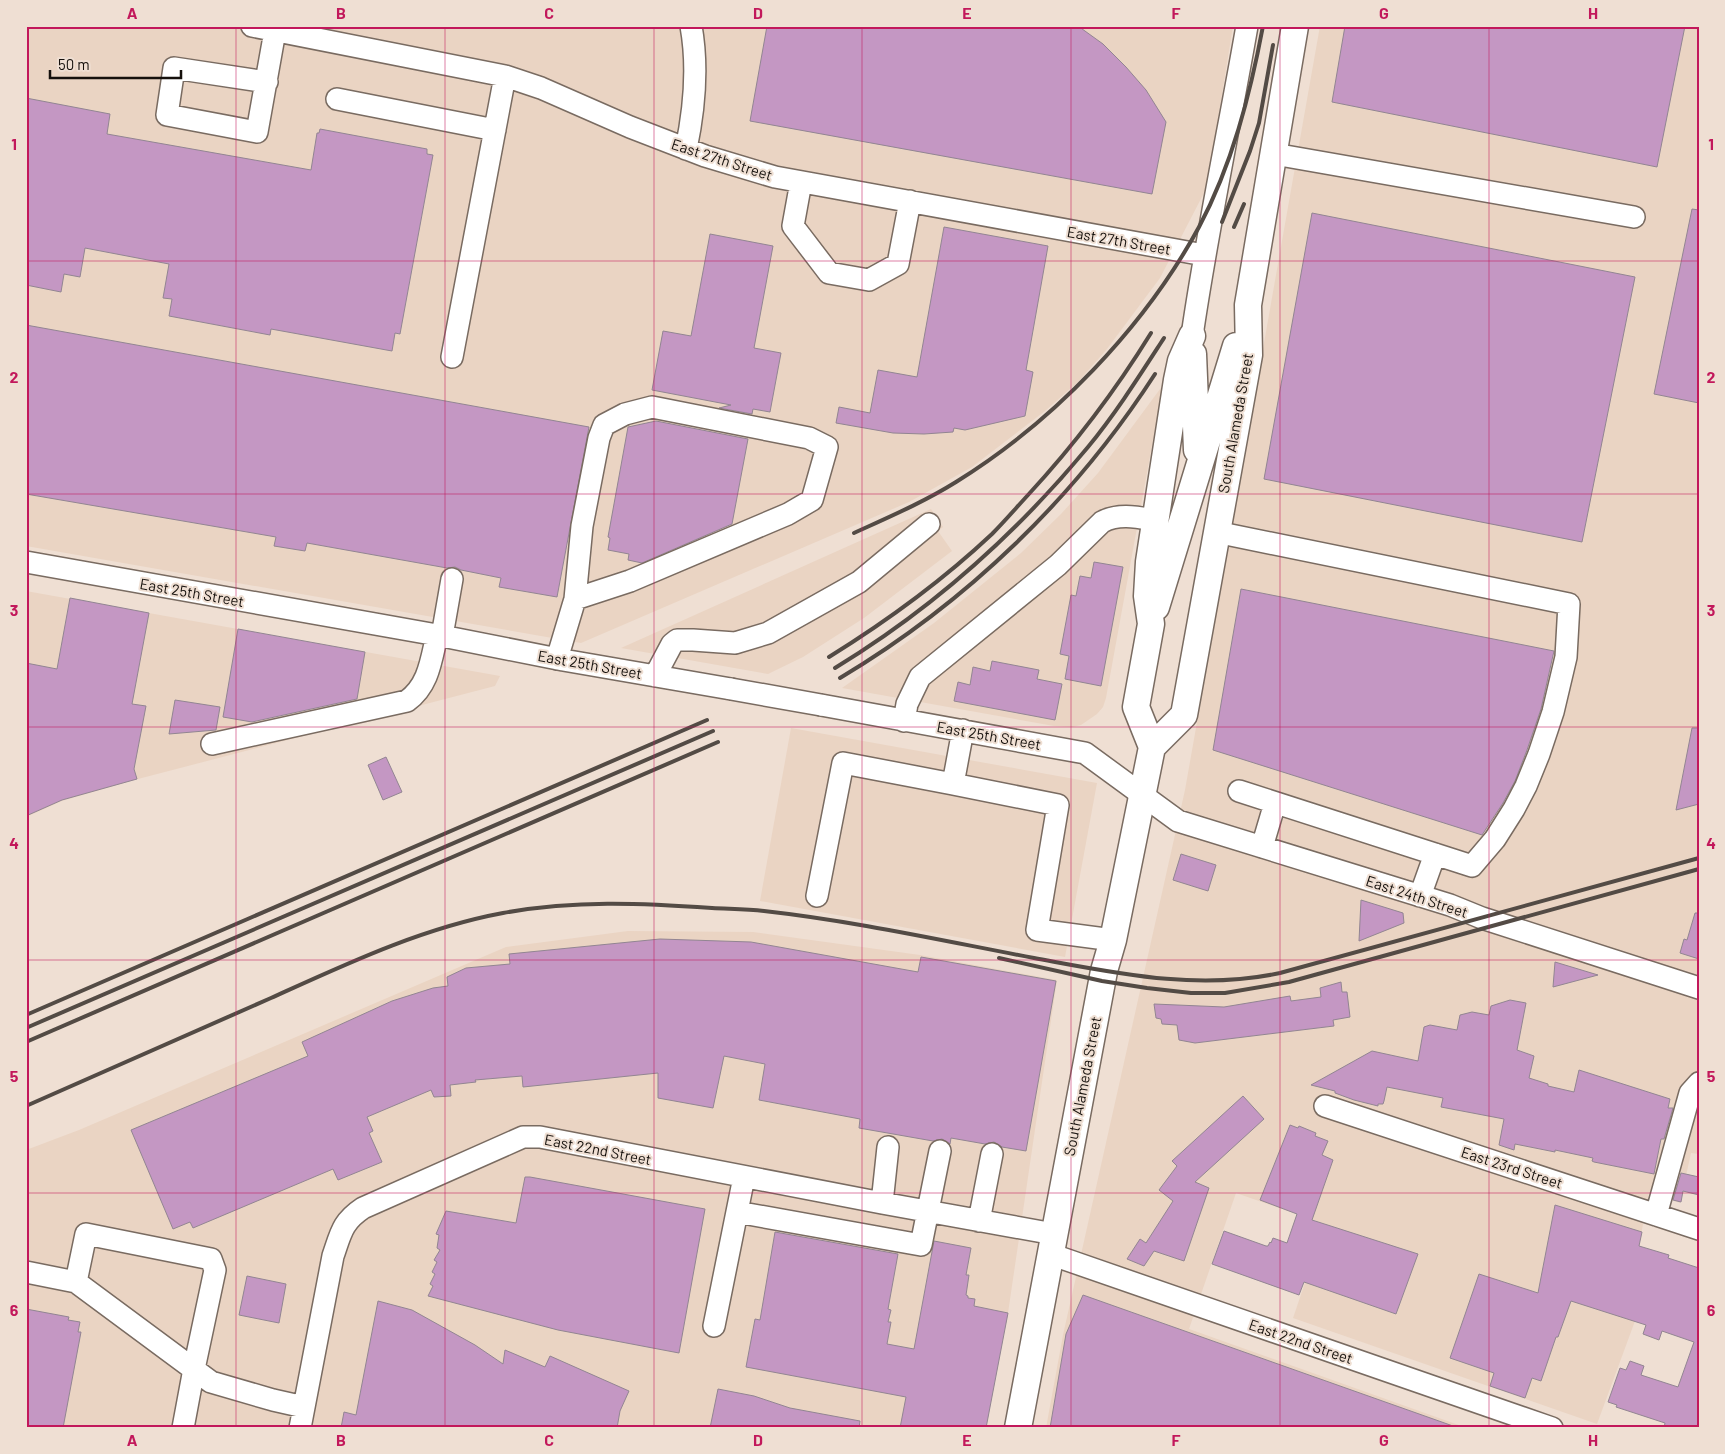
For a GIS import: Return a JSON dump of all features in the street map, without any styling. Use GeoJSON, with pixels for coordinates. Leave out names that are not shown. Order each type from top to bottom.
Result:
{"type":"FeatureCollection","features":[{"type":"Feature","properties":{"kind":"main road","name":"South Alameda Street"},"geometry":{"type":"LineString","coordinates":[[1018,1428],[1104,971],[1113,940],[1152,746],[1184,715],[1249,355],[1248,304],[1295,26]]}},
{"type":"Feature","properties":{"kind":"main road"},"geometry":{"type":"LineString","coordinates":[[1152,746],[1136,707],[1151,624],[1248,304]]}},
{"type":"Feature","properties":{"kind":"main road"},"geometry":{"type":"LineString","coordinates":[[1192,336],[1205,600]]}},
{"type":"Feature","properties":{"kind":"main road"},"geometry":{"type":"LineString","coordinates":[[1151,624],[1147,596],[1147,577],[1154,520],[1180,367],[1192,336]]}},
{"type":"Feature","properties":{"kind":"street"},"geometry":{"type":"LineString","coordinates":[[686,149],[691,123],[695,48],[691,26]]}},
{"type":"Feature","properties":{"kind":"street"},"geometry":{"type":"LineString","coordinates":[[1192,336],[1204,255],[1228,136],[1247,26]]}},
{"type":"Feature","properties":{"kind":"street"},"geometry":{"type":"LineString","coordinates":[[262,28],[267,82],[257,132],[167,115],[174,68],[267,82]]}},
{"type":"Feature","properties":{"kind":"street","name":"East 27th Street"},"geometry":{"type":"LineString","coordinates":[[262,28],[505,76],[541,88],[686,149],[740,167],[801,182],[1204,255]]}},
{"type":"Feature","properties":{"kind":"street"},"geometry":{"type":"LineString","coordinates":[[452,357],[505,76]]}},
{"type":"Feature","properties":{"kind":"street"},"geometry":{"type":"LineString","coordinates":[[336,99],[495,130]]}},
{"type":"Feature","properties":{"kind":"street"},"geometry":{"type":"LineString","coordinates":[[1274,154],[1634,217]]}},
{"type":"Feature","properties":{"kind":"street"},"geometry":{"type":"LineString","coordinates":[[801,182],[793,226],[829,273],[869,280],[898,264],[910,201]]}},
{"type":"Feature","properties":{"kind":"street"},"geometry":{"type":"LineString","coordinates":[[557,659],[575,599],[582,526],[599,438],[604,424],[625,414],[652,407],[809,438],[827,447],[812,500],[788,514],[630,581],[575,599]]}},
{"type":"Feature","properties":{"kind":"street"},"geometry":{"type":"LineString","coordinates":[[904,720],[907,704],[920,677],[1058,565],[1102,522],[1111,517],[1134,516],[1154,520]]}},
{"type":"Feature","properties":{"kind":"street"},"geometry":{"type":"LineString","coordinates":[[655,676],[672,644],[677,640],[735,643],[768,633],[859,582],[929,524]]}},
{"type":"Feature","properties":{"kind":"street"},"geometry":{"type":"LineString","coordinates":[[1216,532],[1569,604],[1566,657],[1553,712],[1539,754],[1514,809],[1495,839],[1472,866],[1239,791]]}},
{"type":"Feature","properties":{"kind":"street","name":"East 25th Street"},"geometry":{"type":"LineString","coordinates":[[26,562],[1085,753],[1142,793]]}},
{"type":"Feature","properties":{"kind":"street"},"geometry":{"type":"LineString","coordinates":[[212,744],[407,701],[424,685],[440,636],[452,579]]}},
{"type":"Feature","properties":{"kind":"street"},"geometry":{"type":"LineString","coordinates":[[953,784],[963,730]]}},
{"type":"Feature","properties":{"kind":"street"},"geometry":{"type":"LineString","coordinates":[[818,896],[843,762],[1058,805],[1037,930],[1113,940]]}},
{"type":"Feature","properties":{"kind":"street","name":"East 24th Street"},"geometry":{"type":"LineString","coordinates":[[1142,793],[1178,821],[1420,896],[1699,988]]}},
{"type":"Feature","properties":{"kind":"street"},"geometry":{"type":"LineString","coordinates":[[1262,847],[1275,803]]}},
{"type":"Feature","properties":{"kind":"street"},"geometry":{"type":"LineString","coordinates":[[1420,896],[1435,854]]}},
{"type":"Feature","properties":{"kind":"street"},"geometry":{"type":"LineString","coordinates":[[1656,1215],[1690,1093],[1699,1083]]}},
{"type":"Feature","properties":{"kind":"street","name":"East 23rd Street"},"geometry":{"type":"LineString","coordinates":[[1325,1106],[1699,1229]]}},
{"type":"Feature","properties":{"kind":"street","name":"East 22nd Street"},"geometry":{"type":"LineString","coordinates":[[302,1417],[332,1256],[341,1232],[350,1217],[363,1208],[506,1143],[523,1137],[540,1137],[978,1221],[1052,1244],[1552,1428]]}},
{"type":"Feature","properties":{"kind":"street"},"geometry":{"type":"LineString","coordinates":[[882,1204],[888,1147]]}},
{"type":"Feature","properties":{"kind":"street"},"geometry":{"type":"LineString","coordinates":[[737,1212],[921,1245],[940,1151]]}},
{"type":"Feature","properties":{"kind":"street"},"geometry":{"type":"LineString","coordinates":[[978,1221],[992,1154]]}},
{"type":"Feature","properties":{"kind":"street"},"geometry":{"type":"LineString","coordinates":[[714,1326],[744,1177]]}},
{"type":"Feature","properties":{"kind":"street"},"geometry":{"type":"LineString","coordinates":[[76,1282],[86,1234],[211,1259],[216,1270],[183,1428]]}},
{"type":"Feature","properties":{"kind":"street"},"geometry":{"type":"LineString","coordinates":[[26,1272],[76,1282],[211,1382],[272,1400],[302,1417]]}},
{"type":"Feature","properties":{"kind":"shaded area"},"geometry":{"type":"Polygon","coordinates":[[[26,26],[1233,26],[1207,187],[1160,278],[1107,349],[1078,382],[1045,411],[972,467],[909,502],[581,643],[26,546],[26,26]]]}},
{"type":"Feature","properties":{"kind":"shaded area"},"geometry":{"type":"Polygon","coordinates":[[[1320,26],[1699,26],[1699,1154],[1691,1153],[1680,1203],[1649,1193],[1625,1318],[1635,1321],[1597,1424],[1293,1318],[1325,1224],[1236,1193],[1189,1329],[1467,1428],[1046,1428],[1063,1335],[1185,790],[1320,26]]]}},
{"type":"Feature","properties":{"kind":"shaded area"},"geometry":{"type":"Polygon","coordinates":[[[1163,385],[1106,698],[1103,707],[1097,714],[1081,725],[1072,727],[1054,726],[842,688],[934,623],[1021,553],[1061,514],[1098,473],[1163,385]]]}},
{"type":"Feature","properties":{"kind":"shaded area"},"geometry":{"type":"Polygon","coordinates":[[[931,509],[943,527],[938,531],[952,551],[864,618],[803,657],[768,674],[621,648],[931,509]]]}},
{"type":"Feature","properties":{"kind":"shaded area"},"geometry":{"type":"Polygon","coordinates":[[[26,591],[500,676],[495,686],[138,779],[62,801],[26,817],[26,591]]]}},
{"type":"Feature","properties":{"kind":"shaded area"},"geometry":{"type":"Polygon","coordinates":[[[791,728],[1097,783],[1065,957],[760,901],[791,728]]]}},
{"type":"Feature","properties":{"kind":"shaded area"},"geometry":{"type":"Polygon","coordinates":[[[628,931],[753,932],[920,955],[1057,980],[1008,1313],[986,1428],[26,1428],[26,1150],[79,1130],[506,947],[628,931]]]}},
{"type":"Feature","properties":{"kind":"building"},"geometry":{"type":"Polygon","coordinates":[[[767,26],[1078,26],[1103,44],[1126,67],[1146,90],[1166,122],[1152,194],[750,121],[767,26]]]}},
{"type":"Feature","properties":{"kind":"building"},"geometry":{"type":"Polygon","coordinates":[[[1345,26],[1685,26],[1657,167],[1332,102],[1345,26]]]}},
{"type":"Feature","properties":{"kind":"building"},"geometry":{"type":"Polygon","coordinates":[[[26,98],[110,114],[107,134],[311,170],[317,133],[319,133],[320,129],[427,149],[427,154],[433,155],[400,334],[395,333],[392,351],[271,329],[270,335],[169,316],[172,299],[163,298],[169,264],[85,248],[80,277],[64,274],[61,292],[26,285],[26,98]]]}},
{"type":"Feature","properties":{"kind":"building"},"geometry":{"type":"Polygon","coordinates":[[[1692,209],[1699,210],[1699,403],[1654,394],[1692,209]]]}},
{"type":"Feature","properties":{"kind":"building"},"geometry":{"type":"Polygon","coordinates":[[[1312,213],[1635,277],[1582,542],[1264,479],[1312,213]]]}},
{"type":"Feature","properties":{"kind":"building"},"geometry":{"type":"Polygon","coordinates":[[[944,227],[1048,246],[1026,370],[1033,372],[1025,416],[965,430],[954,428],[953,432],[924,434],[893,433],[836,423],[839,407],[870,413],[878,370],[917,377],[944,227]]]}},
{"type":"Feature","properties":{"kind":"building"},"geometry":{"type":"Polygon","coordinates":[[[710,234],[773,246],[754,348],[781,353],[770,412],[753,409],[752,414],[719,408],[731,405],[652,390],[663,331],[691,336],[710,234]]]}},
{"type":"Feature","properties":{"kind":"building"},"geometry":{"type":"Polygon","coordinates":[[[26,325],[589,427],[557,597],[499,587],[501,578],[461,570],[455,567],[447,568],[307,543],[305,551],[274,546],[276,537],[26,494],[26,325]]]}},
{"type":"Feature","properties":{"kind":"building"},"geometry":{"type":"Polygon","coordinates":[[[656,421],[748,439],[732,524],[642,563],[628,560],[629,554],[608,550],[610,538],[608,537],[628,427],[656,421]]]}},
{"type":"Feature","properties":{"kind":"building"},"geometry":{"type":"Polygon","coordinates":[[[1094,562],[1123,567],[1101,686],[1065,679],[1069,656],[1060,654],[1071,595],[1076,596],[1080,576],[1091,578],[1094,562]]]}},
{"type":"Feature","properties":{"kind":"building"},"geometry":{"type":"Polygon","coordinates":[[[1241,589],[1554,651],[1541,709],[1515,781],[1482,835],[1213,750],[1241,589]]]}},
{"type":"Feature","properties":{"kind":"building"},"geometry":{"type":"Polygon","coordinates":[[[70,598],[149,613],[132,704],[146,706],[134,769],[137,779],[62,800],[26,816],[26,663],[57,669],[70,598]]]}},
{"type":"Feature","properties":{"kind":"building"},"geometry":{"type":"Polygon","coordinates":[[[238,629],[365,652],[357,699],[252,722],[223,717],[238,629]]]}},
{"type":"Feature","properties":{"kind":"building"},"geometry":{"type":"Polygon","coordinates":[[[992,661],[1039,670],[1037,679],[1062,684],[1055,720],[954,701],[958,682],[970,685],[973,667],[990,671],[992,661]]]}},
{"type":"Feature","properties":{"kind":"building"},"geometry":{"type":"Polygon","coordinates":[[[175,700],[220,707],[216,730],[169,734],[175,700]]]}},
{"type":"Feature","properties":{"kind":"building"},"geometry":{"type":"Polygon","coordinates":[[[1692,728],[1699,728],[1699,804],[1676,810],[1692,728]]]}},
{"type":"Feature","properties":{"kind":"building"},"geometry":{"type":"Polygon","coordinates":[[[386,757],[402,792],[383,800],[368,765],[386,757]]]}},
{"type":"Feature","properties":{"kind":"building"},"geometry":{"type":"Polygon","coordinates":[[[1181,854],[1216,865],[1208,891],[1173,880],[1181,854]]]}},
{"type":"Feature","properties":{"kind":"building"},"geometry":{"type":"Polygon","coordinates":[[[1361,900],[1403,913],[1404,923],[1359,941],[1361,900]]]}},
{"type":"Feature","properties":{"kind":"building"},"geometry":{"type":"Polygon","coordinates":[[[1695,913],[1699,913],[1699,959],[1680,953],[1684,939],[1687,940],[1695,913]]]}},
{"type":"Feature","properties":{"kind":"building"},"geometry":{"type":"Polygon","coordinates":[[[660,939],[751,942],[918,972],[921,957],[1056,981],[1026,1151],[1002,1147],[994,1142],[985,1144],[951,1138],[950,1144],[942,1139],[933,1141],[859,1128],[860,1119],[759,1100],[765,1064],[724,1056],[713,1108],[658,1098],[658,1073],[523,1087],[522,1076],[475,1080],[476,1082],[450,1085],[451,1096],[434,1097],[431,1090],[367,1117],[373,1131],[369,1133],[382,1162],[338,1180],[333,1169],[193,1228],[190,1222],[173,1229],[131,1130],[308,1056],[302,1042],[392,1001],[433,988],[448,986],[447,977],[466,968],[510,964],[509,954],[660,939]]]}},
{"type":"Feature","properties":{"kind":"building"},"geometry":{"type":"Polygon","coordinates":[[[1555,962],[1598,975],[1553,987],[1555,962]]]}},
{"type":"Feature","properties":{"kind":"building"},"geometry":{"type":"Polygon","coordinates":[[[1341,982],[1342,992],[1347,992],[1350,1017],[1333,1020],[1334,1026],[1195,1043],[1179,1040],[1177,1025],[1162,1024],[1161,1019],[1156,1018],[1154,1004],[1224,1007],[1290,996],[1291,1001],[1321,997],[1320,988],[1341,982]]]}},
{"type":"Feature","properties":{"kind":"building"},"geometry":{"type":"Polygon","coordinates":[[[1510,1000],[1526,1003],[1517,1050],[1534,1056],[1529,1078],[1548,1084],[1548,1086],[1574,1092],[1579,1070],[1670,1099],[1668,1108],[1673,1108],[1664,1139],[1661,1139],[1654,1174],[1594,1162],[1592,1161],[1593,1158],[1555,1150],[1555,1152],[1515,1144],[1514,1150],[1499,1145],[1504,1119],[1441,1107],[1443,1098],[1387,1087],[1383,1104],[1378,1104],[1378,1106],[1311,1085],[1372,1051],[1418,1061],[1424,1027],[1430,1025],[1457,1030],[1460,1015],[1472,1012],[1489,1015],[1491,1006],[1510,1000]]]}},
{"type":"Feature","properties":{"kind":"building"},"geometry":{"type":"Polygon","coordinates":[[[1243,1096],[1264,1119],[1195,1182],[1209,1188],[1184,1261],[1154,1251],[1144,1266],[1127,1259],[1140,1239],[1146,1243],[1173,1201],[1159,1190],[1177,1166],[1172,1161],[1243,1096]]]}},
{"type":"Feature","properties":{"kind":"building"},"geometry":{"type":"Polygon","coordinates":[[[1290,1125],[1298,1128],[1299,1126],[1316,1133],[1315,1136],[1328,1141],[1322,1155],[1333,1160],[1312,1220],[1418,1254],[1396,1314],[1304,1282],[1299,1295],[1212,1264],[1224,1231],[1266,1246],[1271,1243],[1273,1238],[1287,1243],[1297,1214],[1260,1200],[1290,1125]]]}},
{"type":"Feature","properties":{"kind":"building"},"geometry":{"type":"Polygon","coordinates":[[[1681,1173],[1699,1177],[1699,1195],[1683,1191],[1681,1202],[1673,1200],[1681,1173]]]}},
{"type":"Feature","properties":{"kind":"building"},"geometry":{"type":"Polygon","coordinates":[[[525,1177],[705,1209],[679,1353],[558,1330],[428,1296],[433,1286],[430,1284],[435,1274],[432,1272],[437,1262],[434,1260],[440,1250],[437,1248],[439,1235],[436,1234],[446,1211],[516,1223],[525,1177]]]}},
{"type":"Feature","properties":{"kind":"building"},"geometry":{"type":"Polygon","coordinates":[[[1555,1205],[1642,1232],[1639,1246],[1669,1255],[1668,1258],[1699,1268],[1699,1428],[1664,1428],[1665,1423],[1616,1407],[1617,1405],[1608,1402],[1620,1368],[1626,1370],[1630,1361],[1644,1366],[1641,1375],[1678,1387],[1694,1342],[1662,1331],[1659,1340],[1643,1334],[1646,1325],[1571,1301],[1541,1381],[1532,1378],[1525,1398],[1490,1386],[1494,1373],[1450,1358],[1479,1274],[1538,1293],[1555,1205]]]}},
{"type":"Feature","properties":{"kind":"building"},"geometry":{"type":"Polygon","coordinates":[[[775,1232],[898,1254],[888,1309],[891,1310],[888,1322],[891,1322],[887,1344],[914,1349],[934,1241],[971,1248],[966,1275],[969,1275],[966,1295],[968,1298],[975,1299],[974,1306],[1008,1313],[986,1428],[900,1428],[906,1397],[746,1367],[755,1319],[760,1320],[775,1232]]]}},
{"type":"Feature","properties":{"kind":"building"},"geometry":{"type":"Polygon","coordinates":[[[247,1276],[286,1284],[279,1323],[239,1315],[247,1276]]]}},
{"type":"Feature","properties":{"kind":"building"},"geometry":{"type":"Polygon","coordinates":[[[1083,1295],[1453,1426],[1452,1428],[1050,1428],[1066,1334],[1083,1295]]]}},
{"type":"Feature","properties":{"kind":"building"},"geometry":{"type":"Polygon","coordinates":[[[378,1301],[412,1310],[475,1345],[503,1364],[505,1350],[545,1367],[550,1356],[629,1391],[620,1411],[617,1428],[341,1428],[344,1412],[356,1415],[378,1301]]]}},
{"type":"Feature","properties":{"kind":"building"},"geometry":{"type":"Polygon","coordinates":[[[26,1309],[69,1317],[68,1320],[80,1322],[78,1332],[81,1332],[63,1428],[26,1428],[26,1309]]]}},
{"type":"Feature","properties":{"kind":"building"},"geometry":{"type":"Polygon","coordinates":[[[718,1389],[754,1396],[790,1408],[860,1421],[859,1428],[710,1428],[718,1389]]]}},
{"type":"Feature","properties":{"kind":"railway"},"geometry":{"type":"LineString","coordinates":[[854,533],[931,496],[992,458],[1061,402],[1124,336],[1177,264],[1211,203],[1230,154],[1246,104],[1263,26]]}},
{"type":"Feature","properties":{"kind":"railway"},"geometry":{"type":"LineString","coordinates":[[1222,222],[1259,123],[1273,45]]}},
{"type":"Feature","properties":{"kind":"railway"},"geometry":{"type":"LineString","coordinates":[[1234,227],[1244,204]]}},
{"type":"Feature","properties":{"kind":"railway"},"geometry":{"type":"LineString","coordinates":[[829,657],[914,600],[992,534],[1046,476],[1078,437],[1123,376],[1151,333]]}},
{"type":"Feature","properties":{"kind":"railway"},"geometry":{"type":"LineString","coordinates":[[835,668],[871,645],[939,595],[1002,540],[1032,510],[1098,434],[1164,338]]}},
{"type":"Feature","properties":{"kind":"railway"},"geometry":{"type":"LineString","coordinates":[[840,678],[932,616],[1015,544],[1054,505],[1090,463],[1124,420],[1155,374]]}},
{"type":"Feature","properties":{"kind":"railway"},"geometry":{"type":"LineString","coordinates":[[26,1015],[707,720]]}},
{"type":"Feature","properties":{"kind":"railway"},"geometry":{"type":"LineString","coordinates":[[26,1028],[713,731]]}},
{"type":"Feature","properties":{"kind":"railway"},"geometry":{"type":"LineString","coordinates":[[26,1042],[718,742]]}},
{"type":"Feature","properties":{"kind":"railway"},"geometry":{"type":"LineString","coordinates":[[26,1106],[385,948],[443,928],[503,913],[529,909],[582,904],[633,904],[764,911],[865,926],[1126,974],[1187,980],[1218,980],[1280,973],[1699,858]]}},
{"type":"Feature","properties":{"kind":"railway"},"geometry":{"type":"LineString","coordinates":[[999,958],[1102,981],[1147,988],[1191,993],[1225,993],[1289,982],[1699,869]]}}]}
